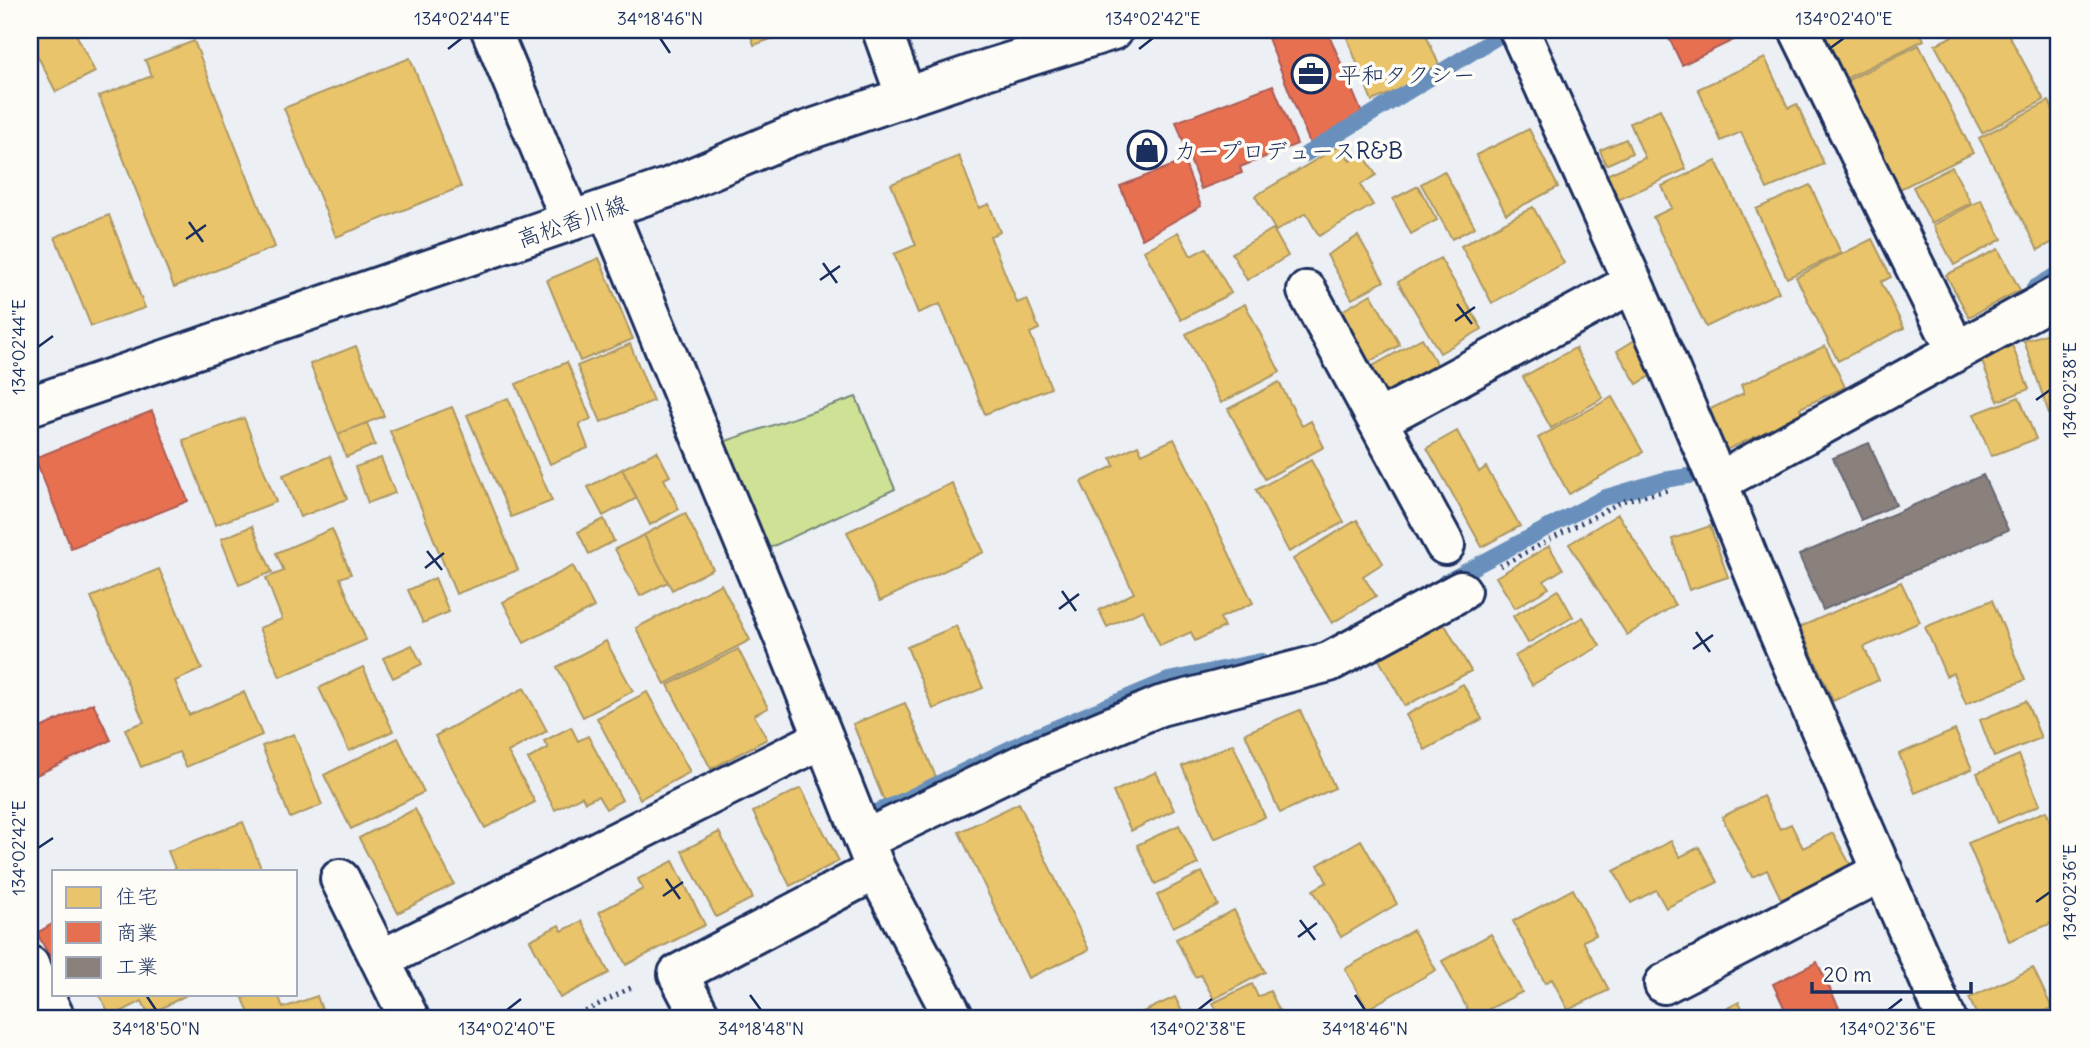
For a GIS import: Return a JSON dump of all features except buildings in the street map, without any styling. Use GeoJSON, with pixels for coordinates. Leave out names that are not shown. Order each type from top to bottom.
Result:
{"type":"FeatureCollection","features":[{"type":"Feature","properties":{"kind":"main road"},"geometry":{"type":"LineString","coordinates":[[491,30],[570,221]]}},
{"type":"Feature","properties":{"kind":"main road"},"geometry":{"type":"LineString","coordinates":[[882,30],[906,97]]}},
{"type":"Feature","properties":{"kind":"main road","name":"高松香川線"},"geometry":{"type":"LineString","coordinates":[[30,406],[670,187],[788,137],[1112,30]]}},
{"type":"Feature","properties":{"kind":"main road"},"geometry":{"type":"LineString","coordinates":[[1519,30],[1633,283],[1771,615],[1946,1018]]}},
{"type":"Feature","properties":{"kind":"main road"},"geometry":{"type":"LineString","coordinates":[[1798,30],[1945,330]]}},
{"type":"Feature","properties":{"kind":"main road"},"geometry":{"type":"LineString","coordinates":[[607,209],[870,855],[954,1018]]}},
{"type":"Feature","properties":{"kind":"main road"},"geometry":{"type":"LineString","coordinates":[[1378,421],[1633,283]]}},
{"type":"Feature","properties":{"kind":"main road"},"geometry":{"type":"LineString","coordinates":[[1307,291],[1445,545]]}},
{"type":"Feature","properties":{"kind":"main road"},"geometry":{"type":"LineString","coordinates":[[1717,480],[1733,474],[2059,295]]}},
{"type":"Feature","properties":{"kind":"main road"},"geometry":{"type":"LineString","coordinates":[[701,1018],[678,974],[870,855],[1033,759],[1160,706],[1329,662],[1461,592]]}},
{"type":"Feature","properties":{"kind":"main road"},"geometry":{"type":"LineString","coordinates":[[380,960],[824,737]]}},
{"type":"Feature","properties":{"kind":"main road"},"geometry":{"type":"LineString","coordinates":[[1664,984],[1883,871]]}},
{"type":"Feature","properties":{"kind":"main road"},"geometry":{"type":"LineString","coordinates":[[340,879],[409,1018]]}},
{"type":"Feature","properties":{"kind":"main road"},"geometry":{"type":"LineString","coordinates":[[30,966],[55,1018]]}},
{"type":"Feature","properties":{"kind":"path"},"geometry":{"type":"LineString","coordinates":[[1461,592],[1479,578],[1623,501],[1717,480]]}},
{"type":"Feature","properties":{"kind":"path"},"geometry":{"type":"LineString","coordinates":[[573,1018],[655,976],[678,974]]}},
{"type":"Feature","properties":{"kind":"green space"},"geometry":{"type":"Polygon","coordinates":[[[856,397],[895,489],[763,551],[720,443],[856,397]]]}},
{"type":"Feature","properties":{"kind":"waterway"},"geometry":{"type":"LineString","coordinates":[[1306,154],[1504,33]]}},
{"type":"Feature","properties":{"kind":"waterway"},"geometry":{"type":"LineString","coordinates":[[2034,288],[2059,273]]}},
{"type":"Feature","properties":{"kind":"waterway"},"geometry":{"type":"LineString","coordinates":[[1444,583],[1603,498],[1664,480],[1694,475]]}},
{"type":"Feature","properties":{"kind":"waterway"},"geometry":{"type":"LineString","coordinates":[[868,815],[1031,738],[1168,680],[1261,661]]}},
{"type":"Feature","properties":{"kind":"place","name":"平和タクシー"},"geometry":{"type":"Point","coordinates":[1311,74]}},
{"type":"Feature","properties":{"kind":"place","name":"カープロデュースR&B"},"geometry":{"type":"Point","coordinates":[1147,150]}}]}
